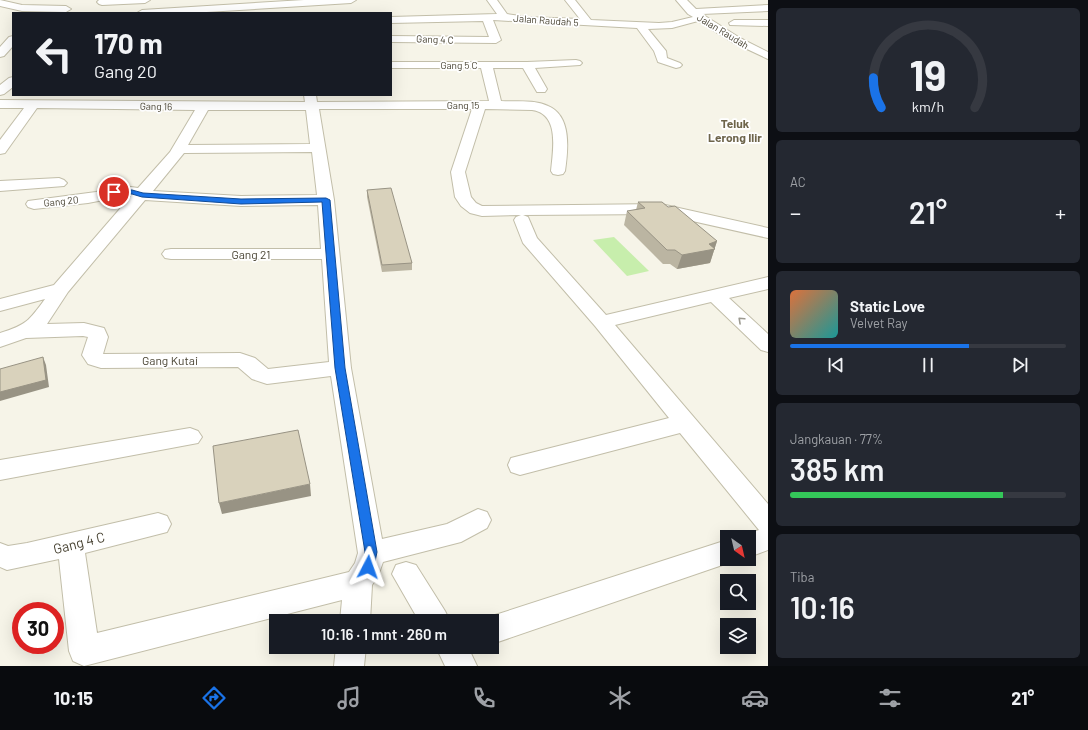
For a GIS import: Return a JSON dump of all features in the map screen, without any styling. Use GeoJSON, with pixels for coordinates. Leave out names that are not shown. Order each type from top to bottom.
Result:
{"type":"FeatureCollection","features":[{"type":"Feature","properties":{"kind":"street"},"geometry":{"type":"LineString","coordinates":[[24,10],[37,0]]}},
{"type":"Feature","properties":{"kind":"street"},"geometry":{"type":"LineString","coordinates":[[102,2],[145,0]]}},
{"type":"Feature","properties":{"kind":"street"},"geometry":{"type":"LineString","coordinates":[[184,0],[181,12],[287,6],[351,0]]}},
{"type":"Feature","properties":{"kind":"street"},"geometry":{"type":"LineString","coordinates":[[492,0],[504,17]]}},
{"type":"Feature","properties":{"kind":"street"},"geometry":{"type":"LineString","coordinates":[[570,0],[588,23]]}},
{"type":"Feature","properties":{"kind":"street","name":"Jalan Raudah"},"geometry":{"type":"LineString","coordinates":[[681,0],[696,15],[768,56]]}},
{"type":"Feature","properties":{"kind":"street"},"geometry":{"type":"LineString","coordinates":[[745,0],[763,9]]}},
{"type":"Feature","properties":{"kind":"street"},"geometry":{"type":"LineString","coordinates":[[0,3],[24,10],[66,9]]}},
{"type":"Feature","properties":{"kind":"street","name":"Jalan Raudah 5"},"geometry":{"type":"LineString","coordinates":[[392,20],[504,17],[528,20],[667,26],[696,15],[763,9]]}},
{"type":"Feature","properties":{"kind":"street","name":"Gang 4 C"},"geometry":{"type":"LineString","coordinates":[[392,39],[497,39],[487,18]]}},
{"type":"Feature","properties":{"kind":"street"},"geometry":{"type":"LineString","coordinates":[[710,23],[768,23]]}},
{"type":"Feature","properties":{"kind":"street"},"geometry":{"type":"LineString","coordinates":[[640,25],[660,50],[664,61],[676,65]]}},
{"type":"Feature","properties":{"kind":"street"},"geometry":{"type":"LineString","coordinates":[[726,33],[768,29]]}},
{"type":"Feature","properties":{"kind":"street"},"geometry":{"type":"LineString","coordinates":[[726,33],[753,36]]}},
{"type":"Feature","properties":{"kind":"street"},"geometry":{"type":"LineString","coordinates":[[0,38],[12,35]]}},
{"type":"Feature","properties":{"kind":"street"},"geometry":{"type":"LineString","coordinates":[[0,54],[12,40]]}},
{"type":"Feature","properties":{"kind":"street","name":"Gang 5 C"},"geometry":{"type":"LineString","coordinates":[[392,65],[527,65],[576,63]]}},
{"type":"Feature","properties":{"kind":"street"},"geometry":{"type":"LineString","coordinates":[[486,65],[496,105]]}},
{"type":"Feature","properties":{"kind":"street"},"geometry":{"type":"LineString","coordinates":[[527,65],[541,89]]}},
{"type":"Feature","properties":{"kind":"street"},"geometry":{"type":"LineString","coordinates":[[0,90],[12,82]]}},
{"type":"Feature","properties":{"kind":"street"},"geometry":{"type":"LineString","coordinates":[[312,100],[326,200],[340,368],[371,552],[368,567],[358,583],[356,614]]}},
{"type":"Feature","properties":{"kind":"street","name":"Gang 15"},"geometry":{"type":"LineString","coordinates":[[312,100],[539,107],[550,113],[556,121],[560,134],[561,144],[558,171]]}},
{"type":"Feature","properties":{"kind":"street","name":"Gang 16"},"geometry":{"type":"LineString","coordinates":[[0,104],[204,106],[312,100]]}},
{"type":"Feature","properties":{"kind":"street"},"geometry":{"type":"LineString","coordinates":[[0,150],[34,104]]}},
{"type":"Feature","properties":{"kind":"street"},"geometry":{"type":"LineString","coordinates":[[480,105],[458,172],[458,181],[466,204],[474,210],[661,209],[768,233]]}},
{"type":"Feature","properties":{"kind":"street"},"geometry":{"type":"LineString","coordinates":[[0,340],[25,332],[39,322],[61,289],[180,149],[204,106]]}},
{"type":"Feature","properties":{"kind":"street"},"geometry":{"type":"LineString","coordinates":[[180,149],[319,148]]}},
{"type":"Feature","properties":{"kind":"street"},"geometry":{"type":"LineString","coordinates":[[0,186],[59,183]]}},
{"type":"Feature","properties":{"kind":"street","name":"Gang 20"},"geometry":{"type":"LineString","coordinates":[[34,204],[100,197],[117,192],[241,201],[326,200]]}},
{"type":"Feature","properties":{"kind":"street"},"geometry":{"type":"LineString","coordinates":[[522,220],[530,239],[602,322],[768,523]]}},
{"type":"Feature","properties":{"kind":"street","name":"Gang 21"},"geometry":{"type":"LineString","coordinates":[[171,254],[331,254]]}},
{"type":"Feature","properties":{"kind":"street"},"geometry":{"type":"LineString","coordinates":[[602,322],[768,283]]}},
{"type":"Feature","properties":{"kind":"street"},"geometry":{"type":"LineString","coordinates":[[0,305],[61,289]]}},
{"type":"Feature","properties":{"kind":"street"},"geometry":{"type":"LineString","coordinates":[[722,294],[768,326]]}},
{"type":"Feature","properties":{"kind":"street"},"geometry":{"type":"LineString","coordinates":[[722,294],[768,345]]}},
{"type":"Feature","properties":{"kind":"street","name":"Gang Kutai"},"geometry":{"type":"LineString","coordinates":[[25,332],[84,329],[91,330],[97,333],[98,337],[92,355],[101,361],[240,360],[248,362],[253,370],[261,376],[267,377],[340,368]]}},
{"type":"Feature","properties":{"kind":"street"},"geometry":{"type":"LineString","coordinates":[[520,465],[685,423]]}},
{"type":"Feature","properties":{"kind":"street"},"geometry":{"type":"LineString","coordinates":[[0,470],[190,437]]}},
{"type":"Feature","properties":{"kind":"street"},"geometry":{"type":"LineString","coordinates":[[371,552],[452,534],[478,520]]}},
{"type":"Feature","properties":{"kind":"street","name":"Gang 4 C"},"geometry":{"type":"LineString","coordinates":[[0,555],[7,558],[27,555],[158,524]]}},
{"type":"Feature","properties":{"kind":"street"},"geometry":{"type":"LineString","coordinates":[[756,543],[768,539]]}},
{"type":"Feature","properties":{"kind":"street"},"geometry":{"type":"LineString","coordinates":[[71,545],[84,651],[358,583]]}},
{"type":"Feature","properties":{"kind":"street"},"geometry":{"type":"LineString","coordinates":[[499,628],[720,554]]}},
{"type":"Feature","properties":{"kind":"street"},"geometry":{"type":"LineString","coordinates":[[406,574],[431,614]]}},
{"type":"Feature","properties":{"kind":"street"},"geometry":{"type":"LineString","coordinates":[[349,666],[350,654]]}},
{"type":"Feature","properties":{"kind":"street"},"geometry":{"type":"LineString","coordinates":[[455,654],[462,666]]}},
{"type":"Feature","properties":{"kind":"green space"},"geometry":{"type":"Polygon","coordinates":[[[614,237],[649,271],[627,276],[593,240],[614,237]]]}},
{"type":"Feature","properties":{"kind":"building"},"geometry":{"type":"Polygon","coordinates":[[[391,188],[412,263],[382,265],[367,190],[391,188]]]}},
{"type":"Feature","properties":{"kind":"building"},"geometry":{"type":"Polygon","coordinates":[[[638,202],[662,202],[668,207],[675,206],[717,241],[709,244],[715,249],[682,255],[675,250],[667,250],[627,211],[645,208],[638,202]]]}},
{"type":"Feature","properties":{"kind":"building"},"geometry":{"type":"Polygon","coordinates":[[[43,357],[46,380],[0,392],[0,369],[43,357]]]}},
{"type":"Feature","properties":{"kind":"building"},"geometry":{"type":"Polygon","coordinates":[[[298,430],[310,484],[219,503],[213,446],[298,430]]]}},
{"type":"Feature","properties":{"kind":"district","name":"Teluk Lerong Ilir"},"geometry":{"type":"Point","coordinates":[735,131]}},
{"type":"Feature","properties":{"kind":"route"},"geometry":{"type":"LineString","coordinates":[[114,192],[123,191],[137,192],[142,195],[241,201],[326,200],[340,368],[371,552],[368,567]]}}]}
